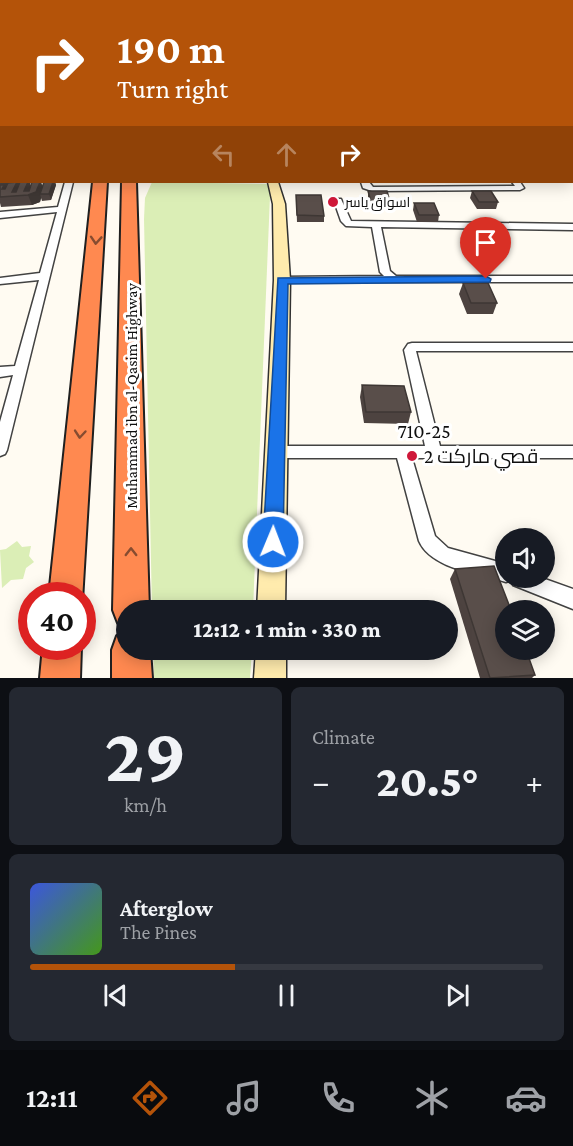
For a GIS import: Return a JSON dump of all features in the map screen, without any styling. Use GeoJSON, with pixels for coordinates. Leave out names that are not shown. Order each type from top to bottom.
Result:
{"type":"FeatureCollection","features":[{"type":"Feature","properties":{"kind":"highway"},"geometry":{"type":"LineString","coordinates":[[90,183],[98,211]]}},
{"type":"Feature","properties":{"kind":"highway"},"geometry":{"type":"LineString","coordinates":[[68,582],[100,183]]}},
{"type":"Feature","properties":{"kind":"highway","name":"Muhammad ibn al-Qasim Highway"},"geometry":{"type":"LineString","coordinates":[[129,183],[131,600]]}},
{"type":"Feature","properties":{"kind":"highway"},"geometry":{"type":"LineString","coordinates":[[130,254],[138,198],[146,183]]}},
{"type":"Feature","properties":{"kind":"highway"},"geometry":{"type":"LineString","coordinates":[[60,678],[61,660]]}},
{"type":"Feature","properties":{"kind":"highway"},"geometry":{"type":"LineString","coordinates":[[131,660],[132,678]]}},
{"type":"Feature","properties":{"kind":"street"},"geometry":{"type":"LineString","coordinates":[[0,450],[69,183]]}},
{"type":"Feature","properties":{"kind":"street"},"geometry":{"type":"LineString","coordinates":[[273,183],[279,204]]}},
{"type":"Feature","properties":{"kind":"street"},"geometry":{"type":"LineString","coordinates":[[272,600],[282,280],[279,204],[281,183]]}},
{"type":"Feature","properties":{"kind":"street"},"geometry":{"type":"LineString","coordinates":[[365,183],[372,189],[520,189],[517,183]]}},
{"type":"Feature","properties":{"kind":"street"},"geometry":{"type":"LineString","coordinates":[[338,201],[346,223],[573,227]]}},
{"type":"Feature","properties":{"kind":"street"},"geometry":{"type":"LineString","coordinates":[[0,215],[62,209]]}},
{"type":"Feature","properties":{"kind":"street"},"geometry":{"type":"LineString","coordinates":[[376,225],[385,272],[394,279]]}},
{"type":"Feature","properties":{"kind":"street"},"geometry":{"type":"LineString","coordinates":[[0,281],[45,276]]}},
{"type":"Feature","properties":{"kind":"street"},"geometry":{"type":"LineString","coordinates":[[282,280],[573,279]]}},
{"type":"Feature","properties":{"kind":"street"},"geometry":{"type":"LineString","coordinates":[[434,452],[410,350],[412,347],[573,347]]}},
{"type":"Feature","properties":{"kind":"street"},"geometry":{"type":"LineString","coordinates":[[0,372],[21,370]]}},
{"type":"Feature","properties":{"kind":"street","name":"710-25"},"geometry":{"type":"LineString","coordinates":[[275,452],[573,452]]}},
{"type":"Feature","properties":{"kind":"street"},"geometry":{"type":"LineString","coordinates":[[403,452],[428,541],[442,555],[495,570]]}},
{"type":"Feature","properties":{"kind":"street"},"geometry":{"type":"LineString","coordinates":[[545,588],[573,599]]}},
{"type":"Feature","properties":{"kind":"street"},"geometry":{"type":"LineString","coordinates":[[270,678],[271,660]]}},
{"type":"Feature","properties":{"kind":"green space"},"geometry":{"type":"Polygon","coordinates":[[[152,183],[268,184],[270,196],[253,600],[152,600],[145,198],[152,183]]]}},
{"type":"Feature","properties":{"kind":"green space"},"geometry":{"type":"Polygon","coordinates":[[[17,541],[22,547],[31,546],[29,556],[34,562],[26,568],[23,579],[11,580],[2,588],[0,550],[6,549],[17,541]]]}},
{"type":"Feature","properties":{"kind":"green space"},"geometry":{"type":"Polygon","coordinates":[[[153,660],[251,660],[250,678],[154,678],[153,660]]]}},
{"type":"Feature","properties":{"kind":"building"},"geometry":{"type":"Polygon","coordinates":[[[8,183],[16,183],[12,192],[16,192],[20,183],[28,183],[24,191],[29,191],[32,183],[40,183],[36,192],[28,195],[0,197],[0,185],[4,185],[2,189],[5,189],[8,183]]]}},
{"type":"Feature","properties":{"kind":"building"},"geometry":{"type":"Polygon","coordinates":[[[44,183],[53,183],[49,194],[40,194],[44,183]]]}},
{"type":"Feature","properties":{"kind":"building"},"geometry":{"type":"Polygon","coordinates":[[[368,191],[387,191],[390,202],[371,202],[368,191]]]}},
{"type":"Feature","properties":{"kind":"building"},"geometry":{"type":"Polygon","coordinates":[[[472,191],[491,191],[498,202],[479,202],[472,191]]]}},
{"type":"Feature","properties":{"kind":"building"},"geometry":{"type":"Polygon","coordinates":[[[296,195],[321,195],[324,216],[297,215],[296,195]]]}},
{"type":"Feature","properties":{"kind":"building"},"geometry":{"type":"Polygon","coordinates":[[[414,203],[434,203],[439,215],[419,215],[414,203]]]}},
{"type":"Feature","properties":{"kind":"building"},"geometry":{"type":"Polygon","coordinates":[[[463,283],[488,283],[497,303],[471,303],[463,283]]]}},
{"type":"Feature","properties":{"kind":"building"},"geometry":{"type":"Polygon","coordinates":[[[362,385],[404,386],[411,412],[366,412],[362,385]]]}},
{"type":"Feature","properties":{"kind":"building"},"geometry":{"type":"Polygon","coordinates":[[[494,566],[495,588],[502,588],[507,600],[495,600],[495,660],[530,660],[535,675],[490,678],[455,569],[494,566]]]}},
{"type":"Feature","properties":{"kind":"place","name":"اسواق ياسر"},"geometry":{"type":"Point","coordinates":[333,202]}},
{"type":"Feature","properties":{"kind":"place","name":"قصي ماركت 2"},"geometry":{"type":"Point","coordinates":[412,456]}},
{"type":"Feature","properties":{"kind":"route"},"geometry":{"type":"LineString","coordinates":[[273,542],[282,280],[486,279]]}}]}
